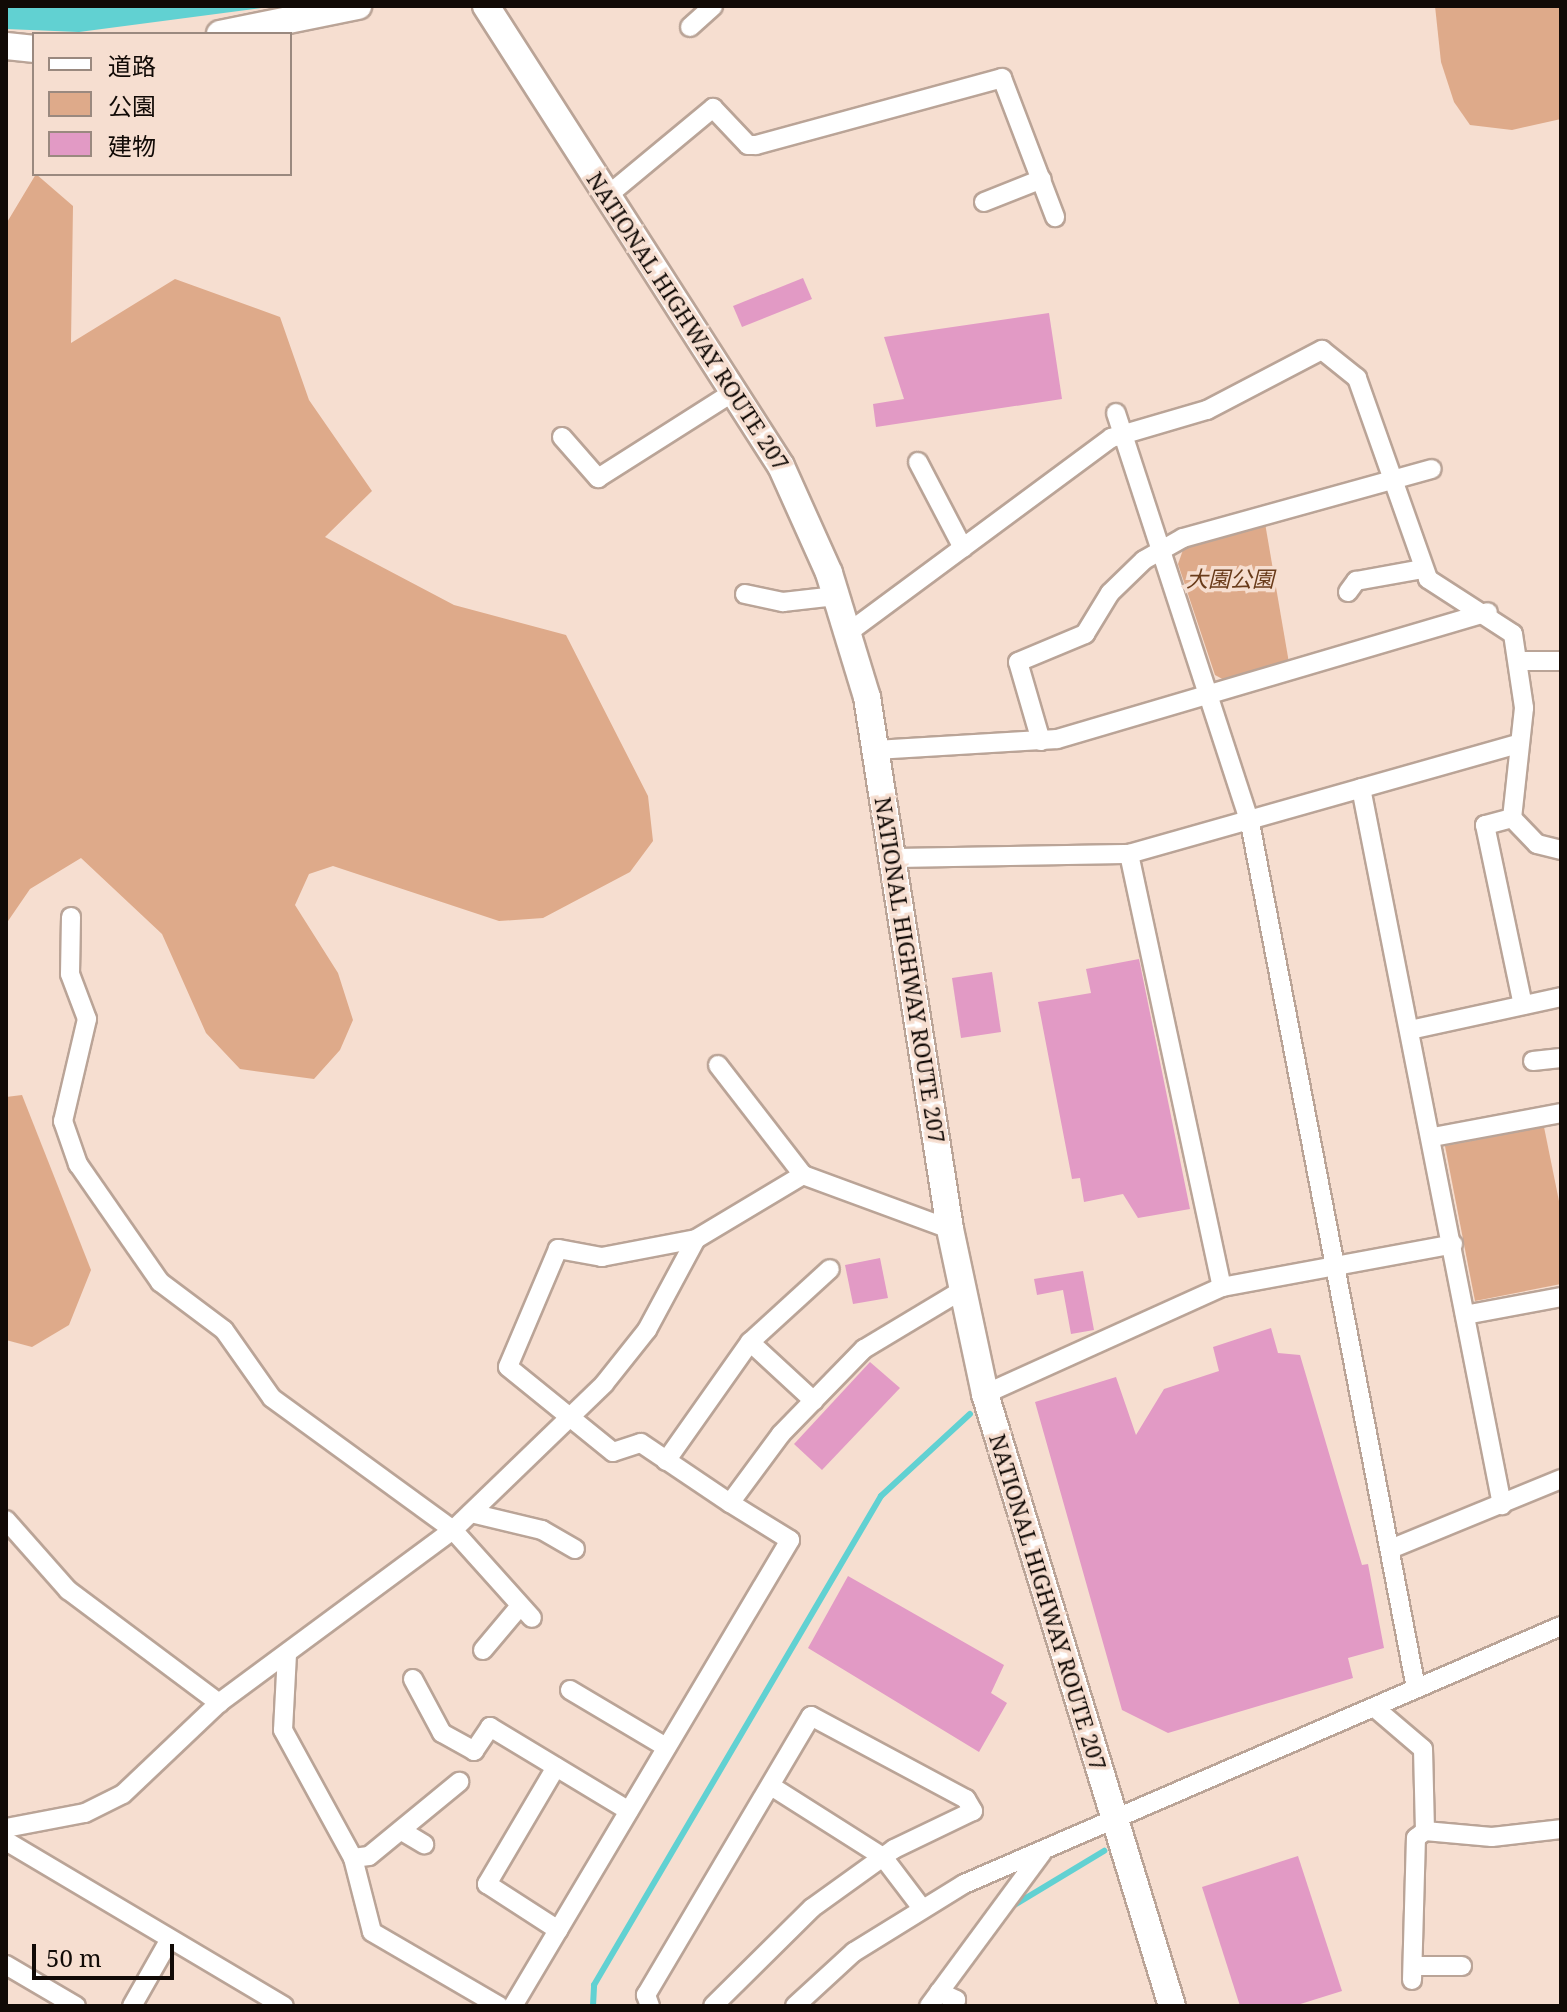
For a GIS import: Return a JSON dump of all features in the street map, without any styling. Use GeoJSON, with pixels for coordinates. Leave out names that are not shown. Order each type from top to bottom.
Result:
{"type":"FeatureCollection","features":[{"type":"Feature","properties":{"kind":"highway"},"geometry":{"type":"LineString","coordinates":[[230,32],[358,6]]}},
{"type":"Feature","properties":{"kind":"highway","name":"NATIONAL HIGHWAY ROUTE 207"},"geometry":{"type":"LineString","coordinates":[[486,6],[781,466],[849,632],[876,750],[950,1229],[985,1394],[1172,2006]]}},
{"type":"Feature","properties":{"kind":"highway"},"geometry":{"type":"LineString","coordinates":[[6,46],[32,49]]}},
{"type":"Feature","properties":{"kind":"street"},"geometry":{"type":"LineString","coordinates":[[690,27],[713,6]]}},
{"type":"Feature","properties":{"kind":"street"},"geometry":{"type":"LineString","coordinates":[[607,196],[713,108],[748,145],[756,145],[1002,78],[1055,217]]}},
{"type":"Feature","properties":{"kind":"street"},"geometry":{"type":"LineString","coordinates":[[984,202],[1042,179]]}},
{"type":"Feature","properties":{"kind":"street"},"geometry":{"type":"LineString","coordinates":[[849,632],[1111,438],[1124,438],[1207,410],[1322,350],[1357,378],[1389,480],[1422,569],[1435,587],[1508,625],[1523,661],[1512,818],[1537,844],[1561,850]]}},
{"type":"Feature","properties":{"kind":"street"},"geometry":{"type":"LineString","coordinates":[[562,437],[598,478],[735,391]]}},
{"type":"Feature","properties":{"kind":"street"},"geometry":{"type":"LineString","coordinates":[[1116,413],[1250,823],[1335,1267],[1393,1548],[1416,1688]]}},
{"type":"Feature","properties":{"kind":"street"},"geometry":{"type":"LineString","coordinates":[[918,462],[963,548]]}},
{"type":"Feature","properties":{"kind":"street"},"geometry":{"type":"LineString","coordinates":[[1041,741],[1018,662],[1085,634],[1122,579],[1163,550],[1183,538],[1432,469]]}},
{"type":"Feature","properties":{"kind":"street"},"geometry":{"type":"LineString","coordinates":[[1348,592],[1356,581],[1422,569]]}},
{"type":"Feature","properties":{"kind":"street"},"geometry":{"type":"LineString","coordinates":[[745,594],[783,602],[836,596]]}},
{"type":"Feature","properties":{"kind":"street"},"geometry":{"type":"LineString","coordinates":[[876,750],[1041,741],[1211,697],[1488,612]]}},
{"type":"Feature","properties":{"kind":"street"},"geometry":{"type":"LineString","coordinates":[[1523,661],[1537,656],[1561,661]]}},
{"type":"Feature","properties":{"kind":"street"},"geometry":{"type":"LineString","coordinates":[[891,858],[1129,854],[1250,823],[1519,744]]}},
{"type":"Feature","properties":{"kind":"street"},"geometry":{"type":"LineString","coordinates":[[1361,788],[1433,1137],[1502,1505]]}},
{"type":"Feature","properties":{"kind":"street"},"geometry":{"type":"LineString","coordinates":[[1512,818],[1485,825],[1523,1005]]}},
{"type":"Feature","properties":{"kind":"street"},"geometry":{"type":"LineString","coordinates":[[1129,854],[1222,1287]]}},
{"type":"Feature","properties":{"kind":"street"},"geometry":{"type":"LineString","coordinates":[[71,917],[70,974],[87,1019],[63,1121],[78,1164],[160,1282],[224,1330],[272,1398],[453,1530],[526,1612],[483,1650]]}},
{"type":"Feature","properties":{"kind":"street"},"geometry":{"type":"LineString","coordinates":[[1410,1030],[1561,997]]}},
{"type":"Feature","properties":{"kind":"street"},"geometry":{"type":"LineString","coordinates":[[1533,1061],[1561,1058]]}},
{"type":"Feature","properties":{"kind":"street"},"geometry":{"type":"LineString","coordinates":[[718,1065],[803,1175],[950,1229]]}},
{"type":"Feature","properties":{"kind":"street"},"geometry":{"type":"LineString","coordinates":[[1433,1137],[1561,1113]]}},
{"type":"Feature","properties":{"kind":"street"},"geometry":{"type":"LineString","coordinates":[[513,2006],[790,1540],[641,1443],[613,1452],[568,1419],[508,1367],[558,1249],[602,1257],[696,1239],[803,1175]]}},
{"type":"Feature","properties":{"kind":"street"},"geometry":{"type":"LineString","coordinates":[[6,1828],[85,1813],[123,1794],[219,1703],[453,1530],[568,1419],[647,1330],[696,1239]]}},
{"type":"Feature","properties":{"kind":"street"},"geometry":{"type":"LineString","coordinates":[[985,1394],[1222,1287],[1453,1244]]}},
{"type":"Feature","properties":{"kind":"street"},"geometry":{"type":"LineString","coordinates":[[666,1461],[750,1342],[830,1269]]}},
{"type":"Feature","properties":{"kind":"street"},"geometry":{"type":"LineString","coordinates":[[730,1503],[814,1401],[864,1349],[962,1290]]}},
{"type":"Feature","properties":{"kind":"street"},"geometry":{"type":"LineString","coordinates":[[1465,1315],[1561,1297]]}},
{"type":"Feature","properties":{"kind":"street"},"geometry":{"type":"LineString","coordinates":[[750,1342],[814,1401]]}},
{"type":"Feature","properties":{"kind":"street"},"geometry":{"type":"LineString","coordinates":[[1393,1548],[1561,1479]]}},
{"type":"Feature","properties":{"kind":"street"},"geometry":{"type":"LineString","coordinates":[[471,1513],[542,1530],[575,1549]]}},
{"type":"Feature","properties":{"kind":"street"},"geometry":{"type":"LineString","coordinates":[[6,1520],[68,1590],[219,1703]]}},
{"type":"Feature","properties":{"kind":"street"},"geometry":{"type":"LineString","coordinates":[[807,2001],[921,1907],[1114,1818],[1561,1626]]}},
{"type":"Feature","properties":{"kind":"street"},"geometry":{"type":"LineString","coordinates":[[287,1654],[283,1730],[353,1858],[372,1932],[499,2006]]}},
{"type":"Feature","properties":{"kind":"street"},"geometry":{"type":"LineString","coordinates":[[413,1679],[442,1733],[474,1751],[490,1727],[629,1811]]}},
{"type":"Feature","properties":{"kind":"street"},"geometry":{"type":"LineString","coordinates":[[570,1690],[666,1747]]}},
{"type":"Feature","properties":{"kind":"street"},"geometry":{"type":"LineString","coordinates":[[1375,1708],[1423,1749],[1425,1831]]}},
{"type":"Feature","properties":{"kind":"street"},"geometry":{"type":"LineString","coordinates":[[650,2006],[646,1995],[811,1716],[966,1799],[973,1811],[883,1857],[812,1908],[713,2006]]}},
{"type":"Feature","properties":{"kind":"street"},"geometry":{"type":"LineString","coordinates":[[556,1767],[487,1884],[558,1930]]}},
{"type":"Feature","properties":{"kind":"street"},"geometry":{"type":"LineString","coordinates":[[353,1858],[369,1856],[459,1782]]}},
{"type":"Feature","properties":{"kind":"street"},"geometry":{"type":"LineString","coordinates":[[771,1786],[883,1857],[921,1907]]}},
{"type":"Feature","properties":{"kind":"street"},"geometry":{"type":"LineString","coordinates":[[1462,1966],[1412,1973],[1416,1838],[1425,1831],[1492,1837],[1561,1829]]}},
{"type":"Feature","properties":{"kind":"street"},"geometry":{"type":"LineString","coordinates":[[402,1831],[424,1844]]}},
{"type":"Feature","properties":{"kind":"street"},"geometry":{"type":"LineString","coordinates":[[6,1841],[169,1941],[284,2006]]}},
{"type":"Feature","properties":{"kind":"street"},"geometry":{"type":"LineString","coordinates":[[940,2001],[1047,1848]]}},
{"type":"Feature","properties":{"kind":"street"},"geometry":{"type":"LineString","coordinates":[[132,2006],[169,1941]]}},
{"type":"Feature","properties":{"kind":"street"},"geometry":{"type":"LineString","coordinates":[[6,1965],[76,2006]]}},
{"type":"Feature","properties":{"kind":"green space"},"geometry":{"type":"Polygon","coordinates":[[[1435,6],[1561,6],[1561,119],[1512,130],[1470,125],[1454,102],[1441,62],[1435,6]]]}},
{"type":"Feature","properties":{"kind":"green space"},"geometry":{"type":"Polygon","coordinates":[[[35,176],[73,206],[71,343],[175,279],[280,317],[309,400],[372,491],[325,537],[454,605],[566,635],[648,796],[653,841],[630,872],[543,918],[499,921],[333,866],[309,874],[295,905],[338,973],[353,1020],[340,1050],[314,1079],[240,1069],[206,1033],[162,934],[81,858],[30,889],[6,924],[6,224],[35,176]]]}},
{"type":"Feature","properties":{"kind":"green space","name":"大園公園"},"geometry":{"type":"Polygon","coordinates":[[[1265,523],[1289,663],[1226,681],[1215,675],[1178,564],[1184,547],[1265,523]]]}},
{"type":"Feature","properties":{"kind":"green space"},"geometry":{"type":"Polygon","coordinates":[[[22,1095],[91,1270],[69,1325],[32,1347],[6,1340],[6,1097],[22,1095]]]}},
{"type":"Feature","properties":{"kind":"green space"},"geometry":{"type":"Polygon","coordinates":[[[1544,1127],[1561,1211],[1561,1284],[1475,1301],[1445,1146],[1544,1127]]]}},
{"type":"Feature","properties":{"kind":"water"},"geometry":{"type":"Polygon","coordinates":[[[6,6],[276,6],[79,32],[6,29],[6,6]]]}},
{"type":"Feature","properties":{"kind":"building"},"geometry":{"type":"Polygon","coordinates":[[[803,278],[812,299],[742,327],[733,306],[803,278]]]}},
{"type":"Feature","properties":{"kind":"building"},"geometry":{"type":"Polygon","coordinates":[[[1049,313],[1062,399],[876,427],[873,404],[904,399],[884,337],[1049,313]]]}},
{"type":"Feature","properties":{"kind":"building"},"geometry":{"type":"Polygon","coordinates":[[[1139,959],[1190,1209],[1138,1218],[1123,1194],[1084,1202],[1080,1178],[1072,1179],[1038,1002],[1091,993],[1086,969],[1139,959]]]}},
{"type":"Feature","properties":{"kind":"building"},"geometry":{"type":"Polygon","coordinates":[[[992,972],[1001,1032],[961,1038],[952,978],[992,972]]]}},
{"type":"Feature","properties":{"kind":"building"},"geometry":{"type":"Polygon","coordinates":[[[880,1258],[888,1298],[853,1304],[845,1265],[880,1258]]]}},
{"type":"Feature","properties":{"kind":"building"},"geometry":{"type":"Polygon","coordinates":[[[1083,1271],[1094,1330],[1071,1334],[1063,1290],[1037,1295],[1034,1279],[1083,1271]]]}},
{"type":"Feature","properties":{"kind":"building"},"geometry":{"type":"Polygon","coordinates":[[[1271,1328],[1278,1353],[1300,1355],[1362,1565],[1368,1564],[1384,1648],[1348,1658],[1353,1678],[1168,1733],[1122,1710],[1035,1402],[1116,1377],[1136,1435],[1164,1389],[1219,1371],[1213,1347],[1271,1328]]]}},
{"type":"Feature","properties":{"kind":"building"},"geometry":{"type":"Polygon","coordinates":[[[870,1362],[900,1388],[822,1470],[794,1444],[870,1362]]]}},
{"type":"Feature","properties":{"kind":"building"},"geometry":{"type":"Polygon","coordinates":[[[848,1576],[1004,1665],[991,1693],[1007,1703],[979,1752],[808,1648],[848,1576]]]}},
{"type":"Feature","properties":{"kind":"building"},"geometry":{"type":"Polygon","coordinates":[[[1298,1856],[1342,1991],[1294,2006],[1240,2006],[1202,1887],[1298,1856]]]}},
{"type":"Feature","properties":{"kind":"waterway"},"geometry":{"type":"LineString","coordinates":[[593,2006],[594,1985],[881,1496],[970,1414]]}},
{"type":"Feature","properties":{"kind":"waterway"},"geometry":{"type":"LineString","coordinates":[[1011,1907],[1104,1851]]}}]}
